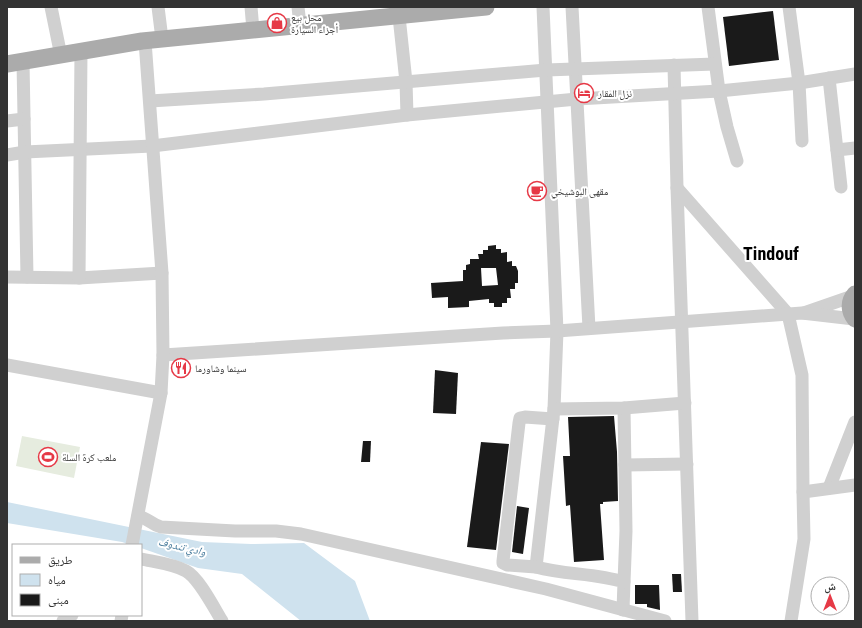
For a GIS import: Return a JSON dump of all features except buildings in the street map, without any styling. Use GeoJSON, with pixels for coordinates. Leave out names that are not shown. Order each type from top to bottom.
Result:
{"type":"FeatureCollection","features":[{"type":"Feature","properties":{"kind":"main road"},"geometry":{"type":"LineString","coordinates":[[15,63],[154,40],[300,25],[398,11],[486,7]]}},
{"type":"Feature","properties":{"kind":"main road"},"geometry":{"type":"LineString","coordinates":[[854,295],[850,308],[851,314],[855,319]]}},
{"type":"Feature","properties":{"kind":"street"},"geometry":{"type":"LineString","coordinates":[[51,7],[61,56]]}},
{"type":"Feature","properties":{"kind":"street"},"geometry":{"type":"LineString","coordinates":[[132,544],[161,393],[163,355],[162,273],[150,101],[158,7]]}},
{"type":"Feature","properties":{"kind":"street"},"geometry":{"type":"LineString","coordinates":[[251,7],[253,30]]}},
{"type":"Feature","properties":{"kind":"street"},"geometry":{"type":"LineString","coordinates":[[298,7],[300,25]]}},
{"type":"Feature","properties":{"kind":"street"},"geometry":{"type":"LineString","coordinates":[[536,567],[554,414],[557,331],[543,7]]}},
{"type":"Feature","properties":{"kind":"street"},"geometry":{"type":"LineString","coordinates":[[572,7],[588,328]]}},
{"type":"Feature","properties":{"kind":"street"},"geometry":{"type":"LineString","coordinates":[[708,7],[719,90],[727,127],[737,161]]}},
{"type":"Feature","properties":{"kind":"street"},"geometry":{"type":"LineString","coordinates":[[789,7],[799,83],[802,141]]}},
{"type":"Feature","properties":{"kind":"street"},"geometry":{"type":"LineString","coordinates":[[398,11],[406,82],[407,115]]}},
{"type":"Feature","properties":{"kind":"street"},"geometry":{"type":"LineString","coordinates":[[79,278],[81,52]]}},
{"type":"Feature","properties":{"kind":"street"},"geometry":{"type":"LineString","coordinates":[[15,63],[24,119],[28,277]]}},
{"type":"Feature","properties":{"kind":"street"},"geometry":{"type":"LineString","coordinates":[[150,101],[264,94],[575,68],[715,64]]}},
{"type":"Feature","properties":{"kind":"street"},"geometry":{"type":"LineString","coordinates":[[674,65],[692,621]]}},
{"type":"Feature","properties":{"kind":"street"},"geometry":{"type":"LineString","coordinates":[[7,155],[25,152],[152,146],[407,115],[577,99],[676,94],[799,83],[855,74]]}},
{"type":"Feature","properties":{"kind":"street"},"geometry":{"type":"LineString","coordinates":[[828,78],[841,187]]}},
{"type":"Feature","properties":{"kind":"street"},"geometry":{"type":"LineString","coordinates":[[7,121],[24,119]]}},
{"type":"Feature","properties":{"kind":"street"},"geometry":{"type":"LineString","coordinates":[[837,150],[855,148]]}},
{"type":"Feature","properties":{"kind":"street"},"geometry":{"type":"LineString","coordinates":[[677,188],[788,314],[802,375],[804,539],[791,621]]}},
{"type":"Feature","properties":{"kind":"street"},"geometry":{"type":"LineString","coordinates":[[7,277],[79,278],[162,273]]}},
{"type":"Feature","properties":{"kind":"street"},"geometry":{"type":"LineString","coordinates":[[802,313],[854,295]]}},
{"type":"Feature","properties":{"kind":"street"},"geometry":{"type":"LineString","coordinates":[[163,355],[503,333],[557,331],[802,313],[855,319]]}},
{"type":"Feature","properties":{"kind":"street"},"geometry":{"type":"LineString","coordinates":[[7,365],[161,393]]}},
{"type":"Feature","properties":{"kind":"street"},"geometry":{"type":"LineString","coordinates":[[624,582],[609,577],[591,574],[553,572],[536,567],[507,565],[504,563],[503,561],[520,418],[524,416],[685,403]]}},
{"type":"Feature","properties":{"kind":"street"},"geometry":{"type":"LineString","coordinates":[[623,610],[626,531],[624,408]]}},
{"type":"Feature","properties":{"kind":"street"},"geometry":{"type":"LineString","coordinates":[[829,488],[855,422]]}},
{"type":"Feature","properties":{"kind":"street"},"geometry":{"type":"LineString","coordinates":[[625,465],[687,464]]}},
{"type":"Feature","properties":{"kind":"street"},"geometry":{"type":"LineString","coordinates":[[803,492],[855,485]]}},
{"type":"Feature","properties":{"kind":"street"},"geometry":{"type":"LineString","coordinates":[[138,516],[146,518],[154,525],[161,527],[235,531],[276,531],[300,534],[546,589],[665,621]]}},
{"type":"Feature","properties":{"kind":"street"},"geometry":{"type":"LineString","coordinates":[[142,559],[187,571],[196,579],[222,621]]}},
{"type":"Feature","properties":{"kind":"shaded area","name":"ملعب كرة السلة"},"geometry":{"type":"Polygon","coordinates":[[[22,436],[80,447],[74,478],[16,466],[22,436]]]}},
{"type":"Feature","properties":{"kind":"water","name":"وادي تندوف"},"geometry":{"type":"Polygon","coordinates":[[[7,502],[202,542],[251,544],[304,543],[355,581],[370,621],[301,621],[242,574],[198,568],[142,548],[142,544],[128,544],[7,523],[7,502]]]}},
{"type":"Feature","properties":{"kind":"place","name":"محل بيع أجزاء السيارة"},"geometry":{"type":"Point","coordinates":[277,23]}},
{"type":"Feature","properties":{"kind":"place","name":"نزل المقار"},"geometry":{"type":"Point","coordinates":[584,93]}},
{"type":"Feature","properties":{"kind":"place","name":"مقهى البوشيخي"},"geometry":{"type":"Point","coordinates":[537,191]}},
{"type":"Feature","properties":{"kind":"place","name":"سينما وشاورما"},"geometry":{"type":"Point","coordinates":[181,368]}},
{"type":"Feature","properties":{"kind":"place","name":"ملعب كرة السلة"},"geometry":{"type":"Point","coordinates":[48,457]}},
{"type":"Feature","properties":{"kind":"district","name":"Tindouf"},"geometry":{"type":"Point","coordinates":[771,253]}}]}
